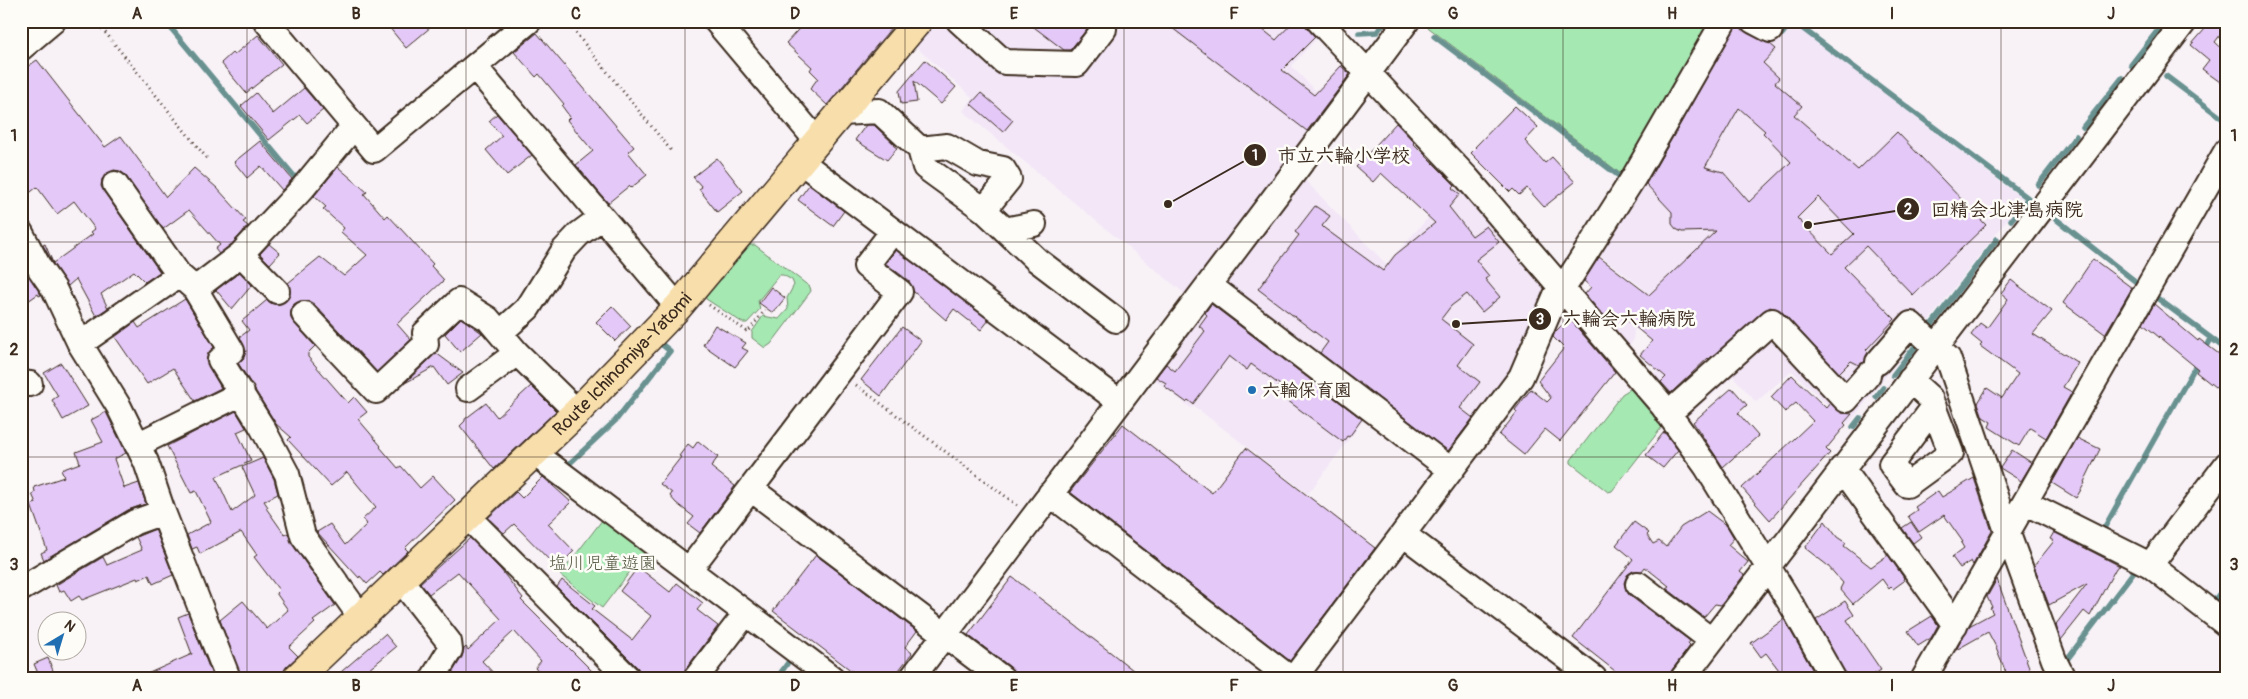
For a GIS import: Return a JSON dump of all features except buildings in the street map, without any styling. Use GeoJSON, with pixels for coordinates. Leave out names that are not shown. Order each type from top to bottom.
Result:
{"type":"FeatureCollection","features":[{"type":"Feature","properties":{"kind":"main road","name":"Route Ichinomiya-Yatomi"},"geometry":{"type":"LineString","coordinates":[[297,678],[466,515],[577,412],[684,300],[918,21]]}},
{"type":"Feature","properties":{"kind":"street"},"geometry":{"type":"LineString","coordinates":[[21,48],[53,21]]}},
{"type":"Feature","properties":{"kind":"street"},"geometry":{"type":"LineString","coordinates":[[266,21],[374,150],[529,21]]}},
{"type":"Feature","properties":{"kind":"street"},"geometry":{"type":"LineString","coordinates":[[716,21],[809,151],[893,231],[1120,402]]}},
{"type":"Feature","properties":{"kind":"street"},"geometry":{"type":"LineString","coordinates":[[959,21],[1004,62],[1077,64],[1104,29]]}},
{"type":"Feature","properties":{"kind":"street"},"geometry":{"type":"LineString","coordinates":[[1319,21],[1467,178],[1668,414],[1706,466],[1794,609],[1833,678]]}},
{"type":"Feature","properties":{"kind":"street"},"geometry":{"type":"LineString","coordinates":[[912,678],[1407,21]]}},
{"type":"Feature","properties":{"kind":"street"},"geometry":{"type":"LineString","coordinates":[[1050,494],[1292,678],[1521,377],[1556,295],[1562,290],[1634,177],[1724,21]]}},
{"type":"Feature","properties":{"kind":"street"},"geometry":{"type":"LineString","coordinates":[[1683,678],[2185,21]]}},
{"type":"Feature","properties":{"kind":"street"},"geometry":{"type":"LineString","coordinates":[[475,67],[602,217],[684,300]]}},
{"type":"Feature","properties":{"kind":"street"},"geometry":{"type":"LineString","coordinates":[[841,113],[880,111],[920,149],[925,167],[984,210],[1037,260],[1116,320]]}},
{"type":"Feature","properties":{"kind":"street"},"geometry":{"type":"LineString","coordinates":[[80,344],[187,282],[241,254],[302,189],[354,126]]}},
{"type":"Feature","properties":{"kind":"street"},"geometry":{"type":"LineString","coordinates":[[920,149],[947,146],[978,164],[1003,169],[1008,179],[984,210]]}},
{"type":"Feature","properties":{"kind":"street"},"geometry":{"type":"LineString","coordinates":[[1924,678],[2227,150]]}},
{"type":"Feature","properties":{"kind":"street"},"geometry":{"type":"LineString","coordinates":[[114,184],[187,282],[232,351],[220,360],[242,393],[287,474],[303,536],[360,616]]}},
{"type":"Feature","properties":{"kind":"street"},"geometry":{"type":"LineString","coordinates":[[500,333],[528,308],[564,250],[579,234],[602,217]]}},
{"type":"Feature","properties":{"kind":"street"},"geometry":{"type":"LineString","coordinates":[[1005,230],[1034,224]]}},
{"type":"Feature","properties":{"kind":"street"},"geometry":{"type":"LineString","coordinates":[[689,570],[900,292],[866,266],[893,231]]}},
{"type":"Feature","properties":{"kind":"street"},"geometry":{"type":"LineString","coordinates":[[21,233],[40,269],[54,289],[80,344],[119,407],[146,462],[163,512],[228,678]]}},
{"type":"Feature","properties":{"kind":"street"},"geometry":{"type":"LineString","coordinates":[[241,254],[277,291]]}},
{"type":"Feature","properties":{"kind":"street"},"geometry":{"type":"LineString","coordinates":[[1209,285],[1451,470]]}},
{"type":"Feature","properties":{"kind":"street"},"geometry":{"type":"LineString","coordinates":[[304,314],[376,391],[426,344],[425,333],[459,301],[488,319],[517,353],[577,412]]}},
{"type":"Feature","properties":{"kind":"street"},"geometry":{"type":"LineString","coordinates":[[1668,414],[1772,320],[1846,400],[1910,324],[1948,358],[2008,534],[2054,660],[2063,678]]}},
{"type":"Feature","properties":{"kind":"street"},"geometry":{"type":"LineString","coordinates":[[468,389],[517,353]]}},
{"type":"Feature","properties":{"kind":"street"},"geometry":{"type":"LineString","coordinates":[[1910,380],[1930,398],[1934,407],[1951,453],[1907,485],[1891,464],[1934,407]]}},
{"type":"Feature","properties":{"kind":"street"},"geometry":{"type":"LineString","coordinates":[[137,445],[242,393]]}},
{"type":"Feature","properties":{"kind":"street"},"geometry":{"type":"LineString","coordinates":[[1852,394],[1915,431]]}},
{"type":"Feature","properties":{"kind":"street"},"geometry":{"type":"LineString","coordinates":[[534,453],[832,678]]}},
{"type":"Feature","properties":{"kind":"street"},"geometry":{"type":"LineString","coordinates":[[2150,565],[2227,464]]}},
{"type":"Feature","properties":{"kind":"street"},"geometry":{"type":"LineString","coordinates":[[1842,468],[1955,625]]}},
{"type":"Feature","properties":{"kind":"street"},"geometry":{"type":"LineString","coordinates":[[751,489],[1002,678]]}},
{"type":"Feature","properties":{"kind":"street"},"geometry":{"type":"LineString","coordinates":[[2026,503],[2150,565],[2227,625]]}},
{"type":"Feature","properties":{"kind":"street"},"geometry":{"type":"LineString","coordinates":[[21,589],[135,522],[163,512]]}},
{"type":"Feature","properties":{"kind":"street"},"geometry":{"type":"LineString","coordinates":[[466,515],[628,678]]}},
{"type":"Feature","properties":{"kind":"street"},"geometry":{"type":"LineString","coordinates":[[1403,534],[1594,678]]}},
{"type":"Feature","properties":{"kind":"street"},"geometry":{"type":"LineString","coordinates":[[400,579],[449,642],[450,650],[433,678]]}},
{"type":"Feature","properties":{"kind":"street"},"geometry":{"type":"LineString","coordinates":[[1638,584],[1711,640]]}},
{"type":"Feature","properties":{"kind":"street"},"geometry":{"type":"LineString","coordinates":[[696,678],[746,613]]}},
{"type":"Feature","properties":{"kind":"path"},"geometry":{"type":"LineString","coordinates":[[96,21],[209,161]]}},
{"type":"Feature","properties":{"kind":"path"},"geometry":{"type":"LineString","coordinates":[[566,21],[674,153]]}},
{"type":"Feature","properties":{"kind":"path"},"geometry":{"type":"LineString","coordinates":[[684,300],[748,332],[765,310]]}},
{"type":"Feature","properties":{"kind":"path"},"geometry":{"type":"LineString","coordinates":[[839,372],[1033,517]]}},
{"type":"Feature","properties":{"kind":"shaded area"},"geometry":{"type":"Polygon","coordinates":[[[935,21],[1305,21],[1319,36],[1291,66],[1316,91],[1343,63],[1357,77],[1190,298],[963,111],[973,98],[915,46],[935,21]]]}},
{"type":"Feature","properties":{"kind":"shaded area"},"geometry":{"type":"Polygon","coordinates":[[[1732,21],[1742,21],[1779,42],[1793,24],[2023,199],[1848,425],[1792,371],[1756,402],[1733,376],[1686,418],[1652,376],[1686,339],[1654,305],[1634,330],[1633,341],[1626,349],[1610,330],[1643,288],[1597,253],[1732,21]]]}},
{"type":"Feature","properties":{"kind":"shaded area"},"geometry":{"type":"Polygon","coordinates":[[[1300,175],[1386,264],[1460,183],[1550,289],[1518,375],[1451,462],[1220,286],[1300,175]]]}},
{"type":"Feature","properties":{"kind":"shaded area","name":"六輪保育園"},"geometry":{"type":"Polygon","coordinates":[[[1212,298],[1368,414],[1308,494],[1194,406],[1191,408],[1149,375],[1212,298]]]}},
{"type":"Feature","properties":{"kind":"green space"},"geometry":{"type":"Polygon","coordinates":[[[1428,21],[1717,21],[1625,177],[1425,25],[1428,21]]]}},
{"type":"Feature","properties":{"kind":"green space"},"geometry":{"type":"Polygon","coordinates":[[[750,245],[755,245],[810,287],[811,291],[771,344],[765,348],[752,338],[752,332],[763,316],[779,319],[788,309],[787,298],[794,285],[792,280],[779,275],[758,301],[760,309],[747,323],[743,323],[706,299],[704,292],[723,278],[729,267],[750,245]]]}},
{"type":"Feature","properties":{"kind":"green space"},"geometry":{"type":"Polygon","coordinates":[[[1630,389],[1635,389],[1662,422],[1662,427],[1612,491],[1608,492],[1571,463],[1571,460],[1622,394],[1630,389]]]}},
{"type":"Feature","properties":{"kind":"green space","name":"塩川児童遊園"},"geometry":{"type":"Polygon","coordinates":[[[603,519],[645,552],[602,608],[560,575],[603,519]]]}},
{"type":"Feature","properties":{"kind":"waterway"},"geometry":{"type":"LineString","coordinates":[[59,30],[69,21]]}},
{"type":"Feature","properties":{"kind":"waterway"},"geometry":{"type":"LineString","coordinates":[[165,21],[299,182]]}},
{"type":"Feature","properties":{"kind":"waterway"},"geometry":{"type":"LineString","coordinates":[[1359,33],[1377,32],[1385,21]]}},
{"type":"Feature","properties":{"kind":"waterway"},"geometry":{"type":"LineString","coordinates":[[1782,34],[1792,21]]}},
{"type":"Feature","properties":{"kind":"waterway"},"geometry":{"type":"LineString","coordinates":[[2131,65],[2165,21]]}},
{"type":"Feature","properties":{"kind":"waterway"},"geometry":{"type":"LineString","coordinates":[[1802,28],[2028,198],[2011,220]]}},
{"type":"Feature","properties":{"kind":"waterway"},"geometry":{"type":"LineString","coordinates":[[1434,36],[1623,179]]}},
{"type":"Feature","properties":{"kind":"waterway"},"geometry":{"type":"LineString","coordinates":[[2166,76],[2227,122]]}},
{"type":"Feature","properties":{"kind":"waterway"},"geometry":{"type":"LineString","coordinates":[[2083,127],[2122,78]]}},
{"type":"Feature","properties":{"kind":"waterway"},"geometry":{"type":"LineString","coordinates":[[2038,185],[2076,136]]}},
{"type":"Feature","properties":{"kind":"waterway"},"geometry":{"type":"LineString","coordinates":[[2056,219],[2140,285]]}},
{"type":"Feature","properties":{"kind":"waterway"},"geometry":{"type":"LineString","coordinates":[[1932,324],[1997,239]]}},
{"type":"Feature","properties":{"kind":"waterway"},"geometry":{"type":"LineString","coordinates":[[2153,295],[2227,350]]}},
{"type":"Feature","properties":{"kind":"waterway"},"geometry":{"type":"LineString","coordinates":[[2204,352],[2211,339]]}},
{"type":"Feature","properties":{"kind":"waterway"},"geometry":{"type":"LineString","coordinates":[[570,463],[616,420],[670,351],[660,343]]}},
{"type":"Feature","properties":{"kind":"waterway"},"geometry":{"type":"LineString","coordinates":[[1893,375],[1917,344]]}},
{"type":"Feature","properties":{"kind":"waterway"},"geometry":{"type":"LineString","coordinates":[[2103,530],[2199,360]]}},
{"type":"Feature","properties":{"kind":"waterway"},"geometry":{"type":"LineString","coordinates":[[1876,397],[1883,388]]}},
{"type":"Feature","properties":{"kind":"waterway"},"geometry":{"type":"LineString","coordinates":[[1853,427],[1860,418]]}},
{"type":"Feature","properties":{"kind":"waterway"},"geometry":{"type":"LineString","coordinates":[[2219,458],[2227,448]]}},
{"type":"Feature","properties":{"kind":"waterway"},"geometry":{"type":"LineString","coordinates":[[2066,664],[2065,662],[2135,570]]}},
{"type":"Feature","properties":{"kind":"waterway"},"geometry":{"type":"LineString","coordinates":[[2211,605],[2227,584]]}},
{"type":"Feature","properties":{"kind":"waterway"},"geometry":{"type":"LineString","coordinates":[[777,678],[787,664]]}},
{"type":"Feature","properties":{"kind":"place","name":"市立六輪小学校"},"geometry":{"type":"Point","coordinates":[1168,204]}},
{"type":"Feature","properties":{"kind":"place","name":"回精会北津島病院"},"geometry":{"type":"Point","coordinates":[1808,225]}},
{"type":"Feature","properties":{"kind":"place","name":"六輪会六輪病院"},"geometry":{"type":"Point","coordinates":[1456,324]}},
{"type":"Feature","properties":{"kind":"place","name":"六輪保育園"},"geometry":{"type":"Point","coordinates":[1252,390]}}]}
